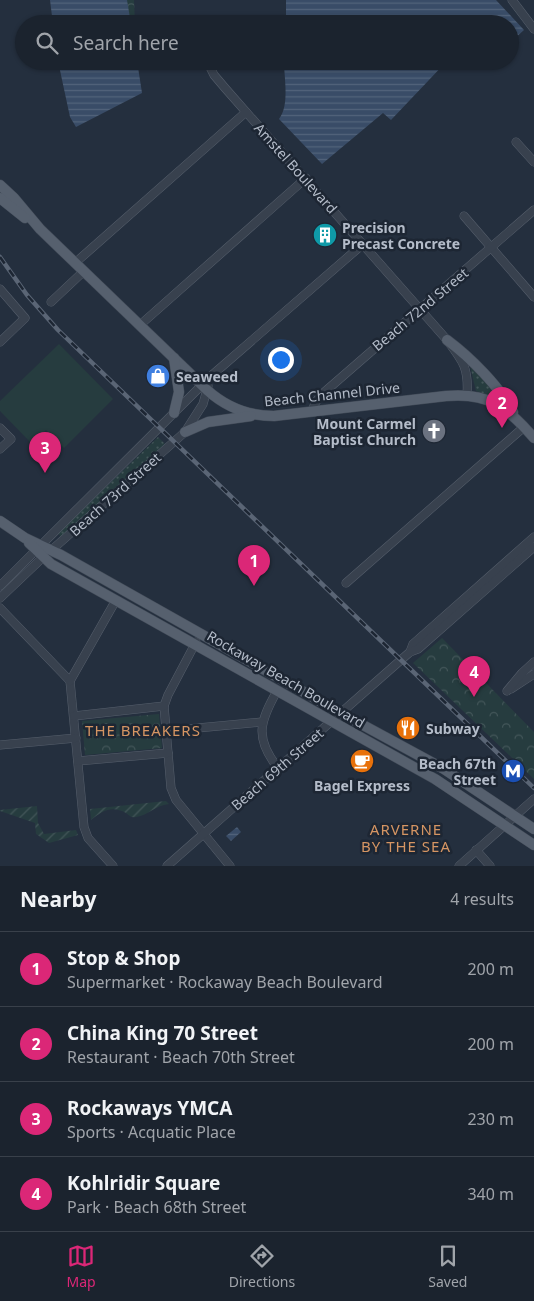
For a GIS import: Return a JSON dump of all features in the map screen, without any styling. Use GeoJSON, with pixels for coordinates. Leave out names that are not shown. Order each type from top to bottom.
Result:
{"type":"FeatureCollection","features":[{"type":"Feature","properties":{"kind":"main road","name":"Beach Channel Drive"},"geometry":{"type":"LineString","coordinates":[[0,185],[14,198],[40,229],[205,388],[230,406],[255,415],[274,416],[446,396],[467,396],[493,402],[507,410],[534,438]]}},
{"type":"Feature","properties":{"kind":"main road","name":"Beach Channel Drive"},"geometry":{"type":"LineString","coordinates":[[0,198],[40,229]]}},
{"type":"Feature","properties":{"kind":"main road"},"geometry":{"type":"LineString","coordinates":[[447,340],[465,354],[502,395],[516,418]]}},
{"type":"Feature","properties":{"kind":"main road"},"geometry":{"type":"LineString","coordinates":[[174,358],[179,392],[174,413]]}},
{"type":"Feature","properties":{"kind":"main road"},"geometry":{"type":"LineString","coordinates":[[185,432],[208,422],[255,415]]}},
{"type":"Feature","properties":{"kind":"main road","name":"Rockaway Beach Boulevard"},"geometry":{"type":"LineString","coordinates":[[0,521],[43,551],[200,633],[431,762],[534,829]]}},
{"type":"Feature","properties":{"kind":"main road","name":"Rockaway Beach Boulevard"},"geometry":{"type":"LineString","coordinates":[[43,551],[51,564],[424,772],[534,845]]}},
{"type":"Feature","properties":{"kind":"main road"},"geometry":{"type":"LineString","coordinates":[[424,772],[431,762]]}},
{"type":"Feature","properties":{"kind":"street"},"geometry":{"type":"LineString","coordinates":[[512,0],[534,30]]}},
{"type":"Feature","properties":{"kind":"street","name":"Amstel Boulevard"},"geometry":{"type":"LineString","coordinates":[[212,70],[246,112],[447,340],[460,357],[466,370],[468,382],[467,396]]}},
{"type":"Feature","properties":{"kind":"street"},"geometry":{"type":"LineString","coordinates":[[75,263],[246,112]]}},
{"type":"Feature","properties":{"kind":"street"},"geometry":{"type":"LineString","coordinates":[[516,142],[534,162]]}},
{"type":"Feature","properties":{"kind":"street"},"geometry":{"type":"LineString","coordinates":[[140,325],[306,178]]}},
{"type":"Feature","properties":{"kind":"street","name":"Beach 72nd Street"},"geometry":{"type":"LineString","coordinates":[[312,412],[315,403],[321,395],[534,210]]}},
{"type":"Feature","properties":{"kind":"street"},"geometry":{"type":"LineString","coordinates":[[464,216],[534,297]]}},
{"type":"Feature","properties":{"kind":"street","name":"Beach 73rd Street"},"geometry":{"type":"LineString","coordinates":[[0,586],[185,432],[203,404],[205,388],[211,376],[363,244]]}},
{"type":"Feature","properties":{"kind":"street"},"geometry":{"type":"LineString","coordinates":[[51,302],[84,271]]}},
{"type":"Feature","properties":{"kind":"street"},"geometry":{"type":"LineString","coordinates":[[0,289],[25,318],[0,342]]}},
{"type":"Feature","properties":{"kind":"street","name":"Beach 73rd Street"},"geometry":{"type":"LineString","coordinates":[[0,598],[174,413],[205,388]]}},
{"type":"Feature","properties":{"kind":"street"},"geometry":{"type":"LineString","coordinates":[[346,583],[524,427]]}},
{"type":"Feature","properties":{"kind":"street"},"geometry":{"type":"LineString","coordinates":[[0,428],[11,439],[0,449]]}},
{"type":"Feature","properties":{"kind":"street","name":"Beach 69th Street"},"geometry":{"type":"LineString","coordinates":[[410,652],[413,644],[534,537]]}},
{"type":"Feature","properties":{"kind":"street","name":"Beach 69th Street"},"geometry":{"type":"LineString","coordinates":[[167,866],[410,652],[418,650],[534,547]]}},
{"type":"Feature","properties":{"kind":"street"},"geometry":{"type":"LineString","coordinates":[[113,866],[90,840],[84,830],[70,681],[116,600]]}},
{"type":"Feature","properties":{"kind":"street"},"geometry":{"type":"LineString","coordinates":[[0,608],[70,681]]}},
{"type":"Feature","properties":{"kind":"street"},"geometry":{"type":"LineString","coordinates":[[200,633],[167,696],[164,706],[173,795],[230,866]]}},
{"type":"Feature","properties":{"kind":"street"},"geometry":{"type":"LineString","coordinates":[[534,662],[522,673],[508,691],[534,674]]}},
{"type":"Feature","properties":{"kind":"street"},"geometry":{"type":"LineString","coordinates":[[277,691],[265,712],[262,732],[265,747],[278,768]]}},
{"type":"Feature","properties":{"kind":"street"},"geometry":{"type":"LineString","coordinates":[[74,716],[164,706]]}},
{"type":"Feature","properties":{"kind":"street"},"geometry":{"type":"LineString","coordinates":[[166,730],[262,722]]}},
{"type":"Feature","properties":{"kind":"street"},"geometry":{"type":"LineString","coordinates":[[0,745],[76,738]]}},
{"type":"Feature","properties":{"kind":"street"},"geometry":{"type":"LineString","coordinates":[[78,761],[168,753]]}},
{"type":"Feature","properties":{"kind":"street"},"geometry":{"type":"LineString","coordinates":[[459,866],[534,799]]}},
{"type":"Feature","properties":{"kind":"street"},"geometry":{"type":"LineString","coordinates":[[476,850],[490,866]]}},
{"type":"Feature","properties":{"kind":"green space"},"geometry":{"type":"Polygon","coordinates":[[[122,0],[134,0],[135,15],[124,15],[122,0]]]}},
{"type":"Feature","properties":{"kind":"green space"},"geometry":{"type":"Polygon","coordinates":[[[59,344],[113,399],[64,448],[46,430],[32,444],[0,411],[0,401],[59,344]]]}},
{"type":"Feature","properties":{"kind":"green space"},"geometry":{"type":"Polygon","coordinates":[[[470,366],[473,368],[500,399],[476,391],[470,366]]]}},
{"type":"Feature","properties":{"kind":"green space"},"geometry":{"type":"Polygon","coordinates":[[[158,437],[165,444],[61,537],[58,533],[158,437]]]}},
{"type":"Feature","properties":{"kind":"green space"},"geometry":{"type":"Polygon","coordinates":[[[442,638],[534,732],[534,779],[413,663],[442,638]]]}},
{"type":"Feature","properties":{"kind":"green space"},"geometry":{"type":"Polygon","coordinates":[[[159,714],[162,748],[85,755],[82,721],[159,714]]]}},
{"type":"Feature","properties":{"kind":"green space"},"geometry":{"type":"Polygon","coordinates":[[[166,801],[169,804],[141,816],[132,817],[112,809],[99,814],[91,820],[90,809],[166,801]]]}},
{"type":"Feature","properties":{"kind":"green space"},"geometry":{"type":"Polygon","coordinates":[[[37,806],[38,823],[44,834],[76,830],[78,835],[49,843],[36,834],[35,823],[0,811],[37,806]]]}},
{"type":"Feature","properties":{"kind":"water"},"geometry":{"type":"Polygon","coordinates":[[[50,0],[127,0],[130,15],[52,15],[50,0]]]}},
{"type":"Feature","properties":{"kind":"water"},"geometry":{"type":"Polygon","coordinates":[[[286,0],[496,0],[510,15],[286,15],[286,0]]]}},
{"type":"Feature","properties":{"kind":"water"},"geometry":{"type":"Polygon","coordinates":[[[519,25],[524,30],[519,35],[519,25]]]}},
{"type":"Feature","properties":{"kind":"water"},"geometry":{"type":"Polygon","coordinates":[[[60,70],[138,70],[142,93],[76,127],[70,117],[60,70]]]}},
{"type":"Feature","properties":{"kind":"water"},"geometry":{"type":"Polygon","coordinates":[[[285,70],[438,70],[391,120],[383,113],[322,164],[279,119],[284,106],[286,91],[285,70]]]}},
{"type":"Feature","properties":{"kind":"water"},"geometry":{"type":"Polygon","coordinates":[[[237,827],[241,832],[231,841],[226,836],[237,827]]]}},
{"type":"Feature","properties":{"kind":"railway"},"geometry":{"type":"LineString","coordinates":[[0,257],[27,295],[58,330],[534,788]]}},
{"type":"Feature","properties":{"kind":"place","name":"Precision Precast Concrete"},"geometry":{"type":"Point","coordinates":[325,235]}},
{"type":"Feature","properties":{"kind":"place","name":"Seaweed"},"geometry":{"type":"Point","coordinates":[158,376]}},
{"type":"Feature","properties":{"kind":"place","name":"China King 70 Street"},"geometry":{"type":"Point","coordinates":[502,428]}},
{"type":"Feature","properties":{"kind":"place","name":"Mount Carmel Baptist Church"},"geometry":{"type":"Point","coordinates":[434,431]}},
{"type":"Feature","properties":{"kind":"place","name":"Rockaways YMCA"},"geometry":{"type":"Point","coordinates":[45,473]}},
{"type":"Feature","properties":{"kind":"place","name":"Stop & Shop"},"geometry":{"type":"Point","coordinates":[254,586]}},
{"type":"Feature","properties":{"kind":"place","name":"Kohlridir Square"},"geometry":{"type":"Point","coordinates":[474,697]}},
{"type":"Feature","properties":{"kind":"place","name":"Subway"},"geometry":{"type":"Point","coordinates":[408,728]}},
{"type":"Feature","properties":{"kind":"place","name":"Bagel Express"},"geometry":{"type":"Point","coordinates":[362,761]}},
{"type":"Feature","properties":{"kind":"place","name":"Beach 67th Street"},"geometry":{"type":"Point","coordinates":[513,771]}},
{"type":"Feature","properties":{"kind":"district","name":"THE BREAKERS"},"geometry":{"type":"Point","coordinates":[143,730]}},
{"type":"Feature","properties":{"kind":"district","name":"ARVERNE BY THE SEA"},"geometry":{"type":"Point","coordinates":[406,838]}}]}
